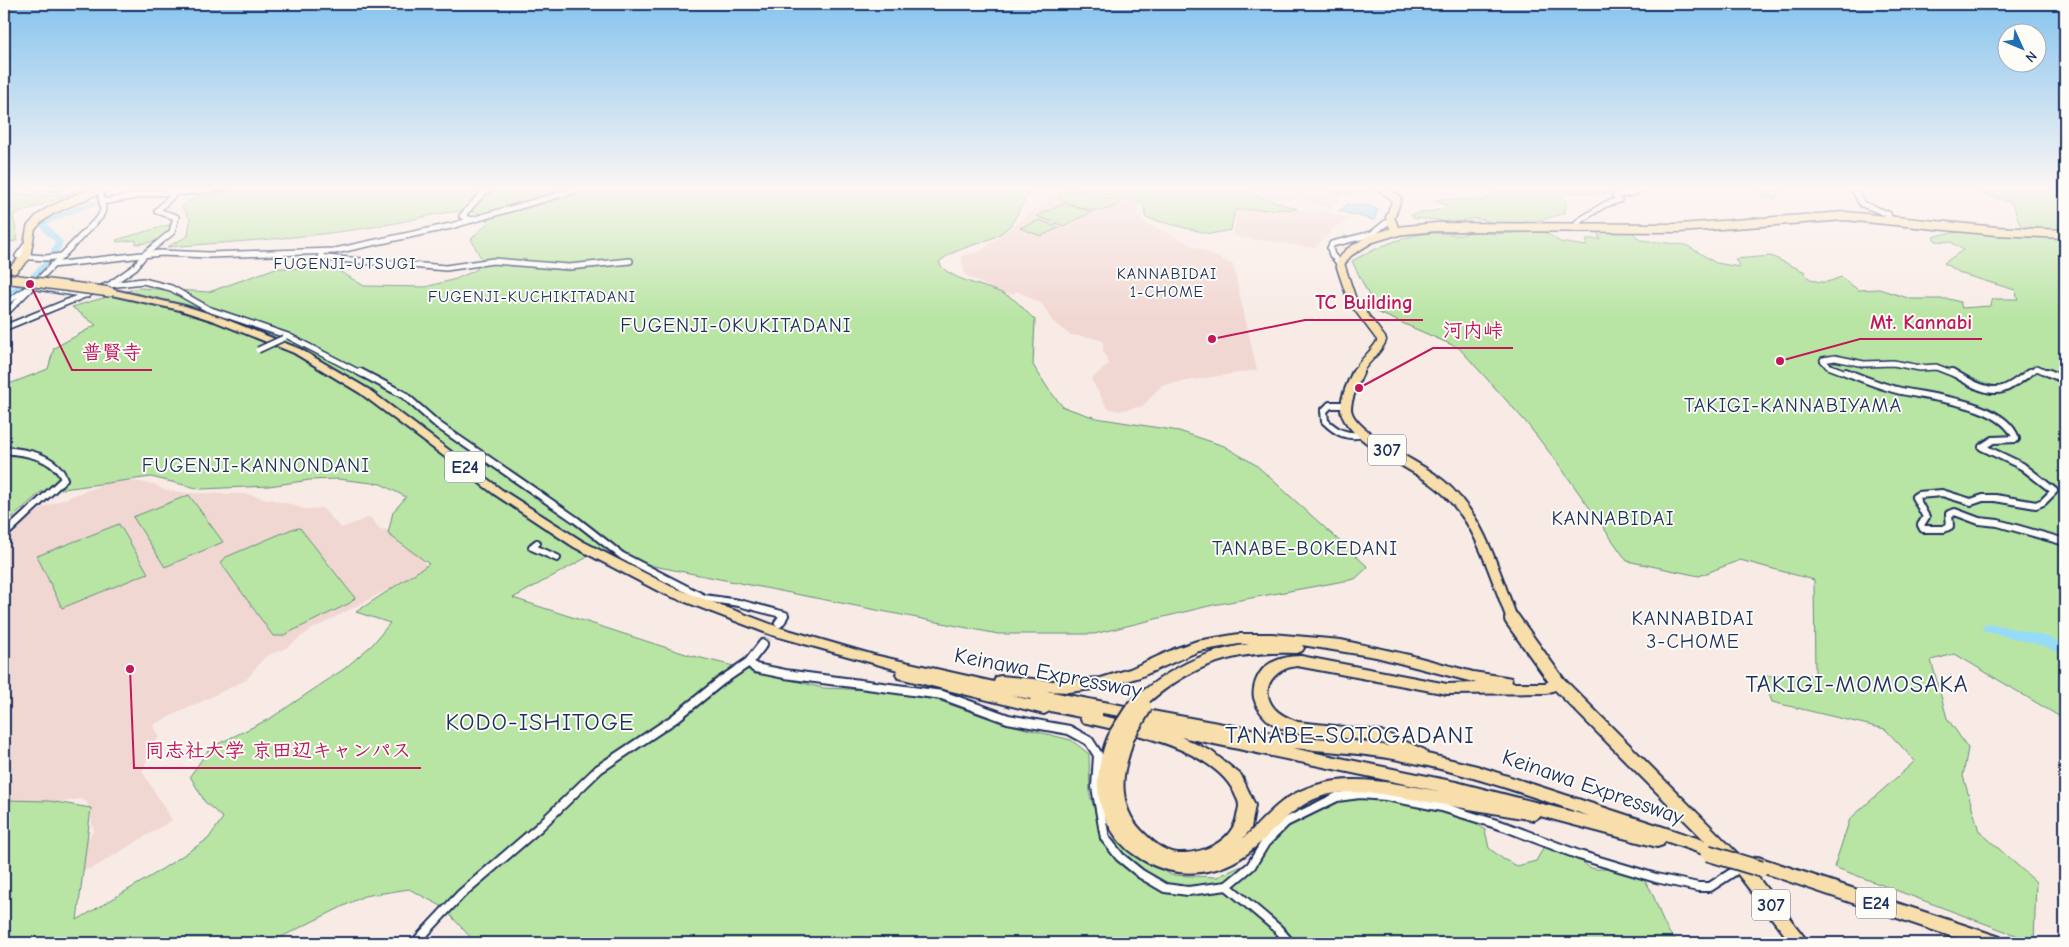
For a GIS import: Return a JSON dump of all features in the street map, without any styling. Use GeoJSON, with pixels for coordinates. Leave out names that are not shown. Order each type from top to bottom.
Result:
{"type":"FeatureCollection","features":[{"type":"Feature","properties":{"kind":"highway","name":"Keinawa Expressway"},"geometry":{"type":"LineString","coordinates":[[5,277],[107,289],[155,302],[254,335],[326,370],[394,416],[532,520],[619,571],[688,604],[774,637],[899,670],[1456,788],[1707,851]]}},
{"type":"Feature","properties":{"kind":"highway"},"geometry":{"type":"LineString","coordinates":[[899,670],[1040,686],[1091,686],[1136,672],[1179,652],[1204,645],[1228,640],[1276,638],[1355,649],[1430,665],[1479,683]]}},
{"type":"Feature","properties":{"kind":"highway"},"geometry":{"type":"LineString","coordinates":[[1558,683],[1546,688],[1479,683],[1361,667],[1302,653],[1268,652],[1234,656],[1198,668],[1172,682],[1140,706],[1122,734],[1106,778],[1106,792],[1112,817],[1134,847],[1154,860],[1181,867],[1210,865],[1228,858],[1300,797],[1329,787],[1350,785],[1464,800],[1574,821],[1677,845]]}},
{"type":"Feature","properties":{"kind":"highway"},"geometry":{"type":"LineString","coordinates":[[1441,764],[1382,737],[1297,728],[1275,717],[1266,708],[1260,693],[1261,684],[1273,668],[1282,663],[1301,661],[1447,689],[1479,683]]}},
{"type":"Feature","properties":{"kind":"highway","name":"Keinawa Expressway"},"geometry":{"type":"LineString","coordinates":[[899,670],[1289,742],[1376,750],[1500,778],[1707,851],[1994,943]]}},
{"type":"Feature","properties":{"kind":"highway"},"geometry":{"type":"LineString","coordinates":[[899,670],[1027,706],[1116,724],[1163,736],[1206,755],[1232,776],[1244,796],[1245,822],[1236,839],[1228,847],[1209,856],[1188,860],[1174,858],[1151,850],[1132,834],[1118,809],[1115,790],[1122,734]]}},
{"type":"Feature","properties":{"kind":"highway","name":"Keinawa Expressway"},"geometry":{"type":"LineString","coordinates":[[1759,867],[1981,943]]}},
{"type":"Feature","properties":{"kind":"main road"},"geometry":{"type":"LineString","coordinates":[[5,277],[29,252],[30,231]]}},
{"type":"Feature","properties":{"kind":"main road"},"geometry":{"type":"LineString","coordinates":[[1346,405],[1361,364],[1378,349],[1382,340],[1354,302],[1341,274],[1340,264],[1346,252],[1357,243],[1405,231]]}},
{"type":"Feature","properties":{"kind":"main road"},"geometry":{"type":"LineString","coordinates":[[2000,231],[2065,234]]}},
{"type":"Feature","properties":{"kind":"main road","name":"307"},"geometry":{"type":"LineString","coordinates":[[1346,405],[1350,419],[1363,434],[1435,480],[1466,512],[1483,547],[1515,626],[1558,683],[1741,868],[1800,943]]}},
{"type":"Feature","properties":{"kind":"street"},"geometry":{"type":"LineString","coordinates":[[4,315],[38,278],[86,231]]}},
{"type":"Feature","properties":{"kind":"street"},"geometry":{"type":"LineString","coordinates":[[5,277],[38,278],[107,289],[135,267],[145,254],[172,231]]}},
{"type":"Feature","properties":{"kind":"street"},"geometry":{"type":"LineString","coordinates":[[52,265],[145,254],[321,253],[353,248],[424,231]]}},
{"type":"Feature","properties":{"kind":"street"},"geometry":{"type":"LineString","coordinates":[[1340,264],[1332,256],[1330,248],[1332,244],[1377,231]]}},
{"type":"Feature","properties":{"kind":"street"},"geometry":{"type":"LineString","coordinates":[[321,253],[321,257],[326,258],[446,268],[493,262],[569,266],[630,262]]}},
{"type":"Feature","properties":{"kind":"street"},"geometry":{"type":"LineString","coordinates":[[26,257],[46,258],[62,256]]}},
{"type":"Feature","properties":{"kind":"street"},"geometry":{"type":"LineString","coordinates":[[4,328],[107,289],[143,281],[172,288],[208,309],[286,337],[335,358],[404,396],[463,444],[622,556],[704,598],[739,603],[785,615],[779,623]]}},
{"type":"Feature","properties":{"kind":"street"},"geometry":{"type":"LineString","coordinates":[[4,304],[31,286],[88,295]]}},
{"type":"Feature","properties":{"kind":"street"},"geometry":{"type":"LineString","coordinates":[[258,350],[286,337]]}},
{"type":"Feature","properties":{"kind":"street"},"geometry":{"type":"LineString","coordinates":[[2065,380],[2037,368],[2002,390],[1988,389],[1974,385],[1950,371],[1936,367],[1920,368],[1893,362],[1864,364],[1835,358],[1823,360],[1828,366],[1883,386],[1937,396],[1972,407],[2008,423],[2016,431],[2016,439],[1993,440],[1982,447],[2022,466],[2054,491],[2043,502],[2036,505],[1995,498],[1983,498],[1971,502],[1942,494],[1918,495],[1915,497],[1916,501],[1926,517],[1921,525],[1923,529],[1944,529],[1950,526],[1949,514],[1956,512],[1979,521],[1998,523],[2034,535],[2065,542]]}},
{"type":"Feature","properties":{"kind":"street"},"geometry":{"type":"LineString","coordinates":[[1346,405],[1330,405],[1324,411],[1325,420],[1347,437],[1363,434]]}},
{"type":"Feature","properties":{"kind":"street"},"geometry":{"type":"LineString","coordinates":[[4,450],[29,453],[52,463],[63,474],[64,479],[4,535]]}},
{"type":"Feature","properties":{"kind":"street"},"geometry":{"type":"LineString","coordinates":[[537,543],[532,547],[557,558]]}},
{"type":"Feature","properties":{"kind":"street"},"geometry":{"type":"LineString","coordinates":[[415,943],[461,894],[538,828],[599,768],[674,719],[728,675],[749,662],[763,644]]}},
{"type":"Feature","properties":{"kind":"street"},"geometry":{"type":"LineString","coordinates":[[749,662],[755,668],[785,674],[942,696],[1008,719],[1070,730],[1088,741],[1098,755],[1096,787],[1099,814],[1106,838],[1120,857],[1141,874],[1165,888],[1188,891],[1226,886],[1250,866],[1265,844],[1286,822],[1337,797],[1360,794],[1386,796],[1442,807],[1506,827],[1579,855],[1656,878],[1698,887],[1710,887],[1741,868]]}},
{"type":"Feature","properties":{"kind":"street"},"geometry":{"type":"LineString","coordinates":[[1226,886],[1278,929],[1290,943]]}},
{"type":"Feature","properties":{"kind":"shaded area"},"geometry":{"type":"Polygon","coordinates":[[[1007,231],[1163,231],[1233,265],[1257,370],[1162,385],[1143,406],[1119,411],[1107,408],[1091,379],[1109,364],[1103,350],[1103,341],[1070,335],[1052,321],[1042,304],[1017,291],[1013,294],[1000,293],[965,275],[961,256],[979,252],[1007,231]]]}},
{"type":"Feature","properties":{"kind":"shaded area"},"geometry":{"type":"Polygon","coordinates":[[[1234,231],[1330,231],[1314,248],[1233,236],[1234,231]]]}},
{"type":"Feature","properties":{"kind":"shaded area"},"geometry":{"type":"Polygon","coordinates":[[[117,479],[154,484],[164,490],[188,493],[246,494],[305,509],[322,508],[341,528],[370,517],[380,529],[398,531],[429,568],[309,631],[288,647],[265,657],[246,680],[153,725],[159,736],[142,771],[172,820],[95,867],[82,871],[77,851],[94,831],[87,802],[80,799],[25,808],[4,814],[4,539],[43,507],[117,479]]]}},
{"type":"Feature","properties":{"kind":"green space"},"geometry":{"type":"Polygon","coordinates":[[[4,231],[16,231],[18,240],[4,244],[4,231]]]}},
{"type":"Feature","properties":{"kind":"green space"},"geometry":{"type":"Polygon","coordinates":[[[147,231],[169,231],[163,238],[153,242],[136,244],[136,240],[117,242],[116,240],[147,231]]]}},
{"type":"Feature","properties":{"kind":"green space"},"geometry":{"type":"Polygon","coordinates":[[[189,231],[342,231],[167,247],[188,236],[189,231]]]}},
{"type":"Feature","properties":{"kind":"green space"},"geometry":{"type":"Polygon","coordinates":[[[479,231],[1003,231],[992,238],[955,252],[939,262],[950,274],[1012,298],[1035,320],[1033,365],[1049,390],[1063,407],[1096,418],[1179,431],[1224,446],[1256,465],[1368,567],[1355,579],[1213,605],[1094,634],[998,634],[593,554],[513,598],[689,655],[823,688],[871,690],[937,700],[1002,723],[1071,740],[1089,754],[1090,796],[1102,831],[1171,875],[1217,877],[1251,862],[1299,817],[1325,805],[1358,797],[1436,809],[1472,820],[1485,830],[1489,848],[1503,859],[1517,866],[1536,861],[1545,845],[1563,848],[1575,853],[1588,867],[1634,873],[1644,880],[1668,930],[1680,943],[471,943],[472,939],[443,907],[409,889],[364,896],[269,943],[4,943],[4,880],[7,878],[9,854],[4,850],[4,800],[49,801],[91,808],[77,920],[153,875],[208,839],[223,818],[205,802],[190,776],[210,748],[271,718],[344,669],[373,644],[390,623],[356,612],[429,564],[388,534],[393,512],[406,497],[381,484],[338,479],[310,480],[269,486],[201,489],[151,477],[41,492],[4,525],[4,386],[48,369],[54,348],[96,325],[72,307],[138,288],[209,292],[276,268],[336,269],[364,286],[425,287],[456,279],[476,270],[482,260],[471,239],[479,231]]]}},
{"type":"Feature","properties":{"kind":"green space"},"geometry":{"type":"Polygon","coordinates":[[[1028,231],[1052,231],[1041,236],[1028,231]]]}},
{"type":"Feature","properties":{"kind":"green space"},"geometry":{"type":"Polygon","coordinates":[[[1199,231],[1225,231],[1210,234],[1199,231]]]}},
{"type":"Feature","properties":{"kind":"green space"},"geometry":{"type":"Polygon","coordinates":[[[1482,231],[1490,234],[1514,233],[1514,231],[1544,231],[1560,242],[1586,246],[1587,239],[1600,239],[1597,231],[1632,232],[1640,240],[1686,245],[1716,263],[1740,267],[1735,259],[1771,256],[1805,272],[1806,276],[1815,281],[1827,282],[1841,277],[1858,290],[1879,289],[1911,299],[1949,299],[1960,302],[1962,308],[1990,306],[1993,299],[2018,299],[2015,290],[1962,274],[1944,263],[1963,250],[1951,242],[1936,241],[1933,237],[1963,232],[1980,232],[2065,238],[2065,717],[2062,718],[1955,654],[1931,660],[1947,718],[1968,748],[1963,776],[1979,831],[2036,882],[2034,942],[1834,867],[1850,819],[1915,761],[1885,729],[1772,702],[1763,676],[1815,675],[1814,580],[1740,560],[1699,576],[1627,561],[1557,462],[1525,421],[1459,348],[1377,312],[1352,261],[1383,246],[1416,235],[1445,233],[1459,235],[1482,231]]]}},
{"type":"Feature","properties":{"kind":"green space"},"geometry":{"type":"Polygon","coordinates":[[[189,495],[223,542],[165,567],[133,517],[189,495]]]}},
{"type":"Feature","properties":{"kind":"green space"},"geometry":{"type":"Polygon","coordinates":[[[119,524],[148,573],[62,608],[37,556],[119,524]]]}},
{"type":"Feature","properties":{"kind":"green space"},"geometry":{"type":"Polygon","coordinates":[[[300,528],[355,598],[350,603],[282,636],[273,636],[221,563],[226,557],[292,529],[300,528]]]}},
{"type":"Feature","properties":{"kind":"waterway"},"geometry":{"type":"LineString","coordinates":[[4,298],[37,274],[51,259],[59,242],[48,231]]}},
{"type":"Feature","properties":{"kind":"waterway"},"geometry":{"type":"LineString","coordinates":[[1989,628],[2048,642],[2065,651]]}},
{"type":"Feature","properties":{"kind":"tunnel"},"geometry":{"type":"LineString","coordinates":[[763,644],[775,628]]}},
{"type":"Feature","properties":{"kind":"place","name":"普賢寺"},"geometry":{"type":"Point","coordinates":[30,284]}},
{"type":"Feature","properties":{"kind":"place","name":"TC Building"},"geometry":{"type":"Point","coordinates":[1212,339]}},
{"type":"Feature","properties":{"kind":"place","name":"Mt. Kannabi"},"geometry":{"type":"Point","coordinates":[1780,361]}},
{"type":"Feature","properties":{"kind":"place","name":"河内峠"},"geometry":{"type":"Point","coordinates":[1359,388]}},
{"type":"Feature","properties":{"kind":"place","name":"同志社大学 京田辺キャンパス"},"geometry":{"type":"Point","coordinates":[130,669]}},
{"type":"Feature","properties":{"kind":"district","name":"FUGENJI-UTSUGI"},"geometry":{"type":"Point","coordinates":[345,264]}},
{"type":"Feature","properties":{"kind":"district","name":"KANNABIDAI 1-CHOME"},"geometry":{"type":"Point","coordinates":[1167,283]}},
{"type":"Feature","properties":{"kind":"district","name":"FUGENJI-KUCHIKITADANI"},"geometry":{"type":"Point","coordinates":[532,297]}},
{"type":"Feature","properties":{"kind":"district","name":"FUGENJI-OKUKITADANI"},"geometry":{"type":"Point","coordinates":[736,325]}},
{"type":"Feature","properties":{"kind":"district","name":"TAKIGI-KANNABIYAMA"},"geometry":{"type":"Point","coordinates":[1793,405]}},
{"type":"Feature","properties":{"kind":"district","name":"FUGENJI-KANNONDANI"},"geometry":{"type":"Point","coordinates":[256,465]}},
{"type":"Feature","properties":{"kind":"district","name":"KANNABIDAI"},"geometry":{"type":"Point","coordinates":[1613,518]}},
{"type":"Feature","properties":{"kind":"district","name":"TANABE-BOKEDANI"},"geometry":{"type":"Point","coordinates":[1305,548]}},
{"type":"Feature","properties":{"kind":"district","name":"KANNABIDAI 3-CHOME"},"geometry":{"type":"Point","coordinates":[1693,630]}},
{"type":"Feature","properties":{"kind":"district","name":"TAKIGI-MOMOSAKA"},"geometry":{"type":"Point","coordinates":[1857,684]}},
{"type":"Feature","properties":{"kind":"district","name":"KODO-ISHITOGE"},"geometry":{"type":"Point","coordinates":[540,722]}},
{"type":"Feature","properties":{"kind":"district","name":"TANABE-SOTOGADANI"},"geometry":{"type":"Point","coordinates":[1350,735]}}]}
